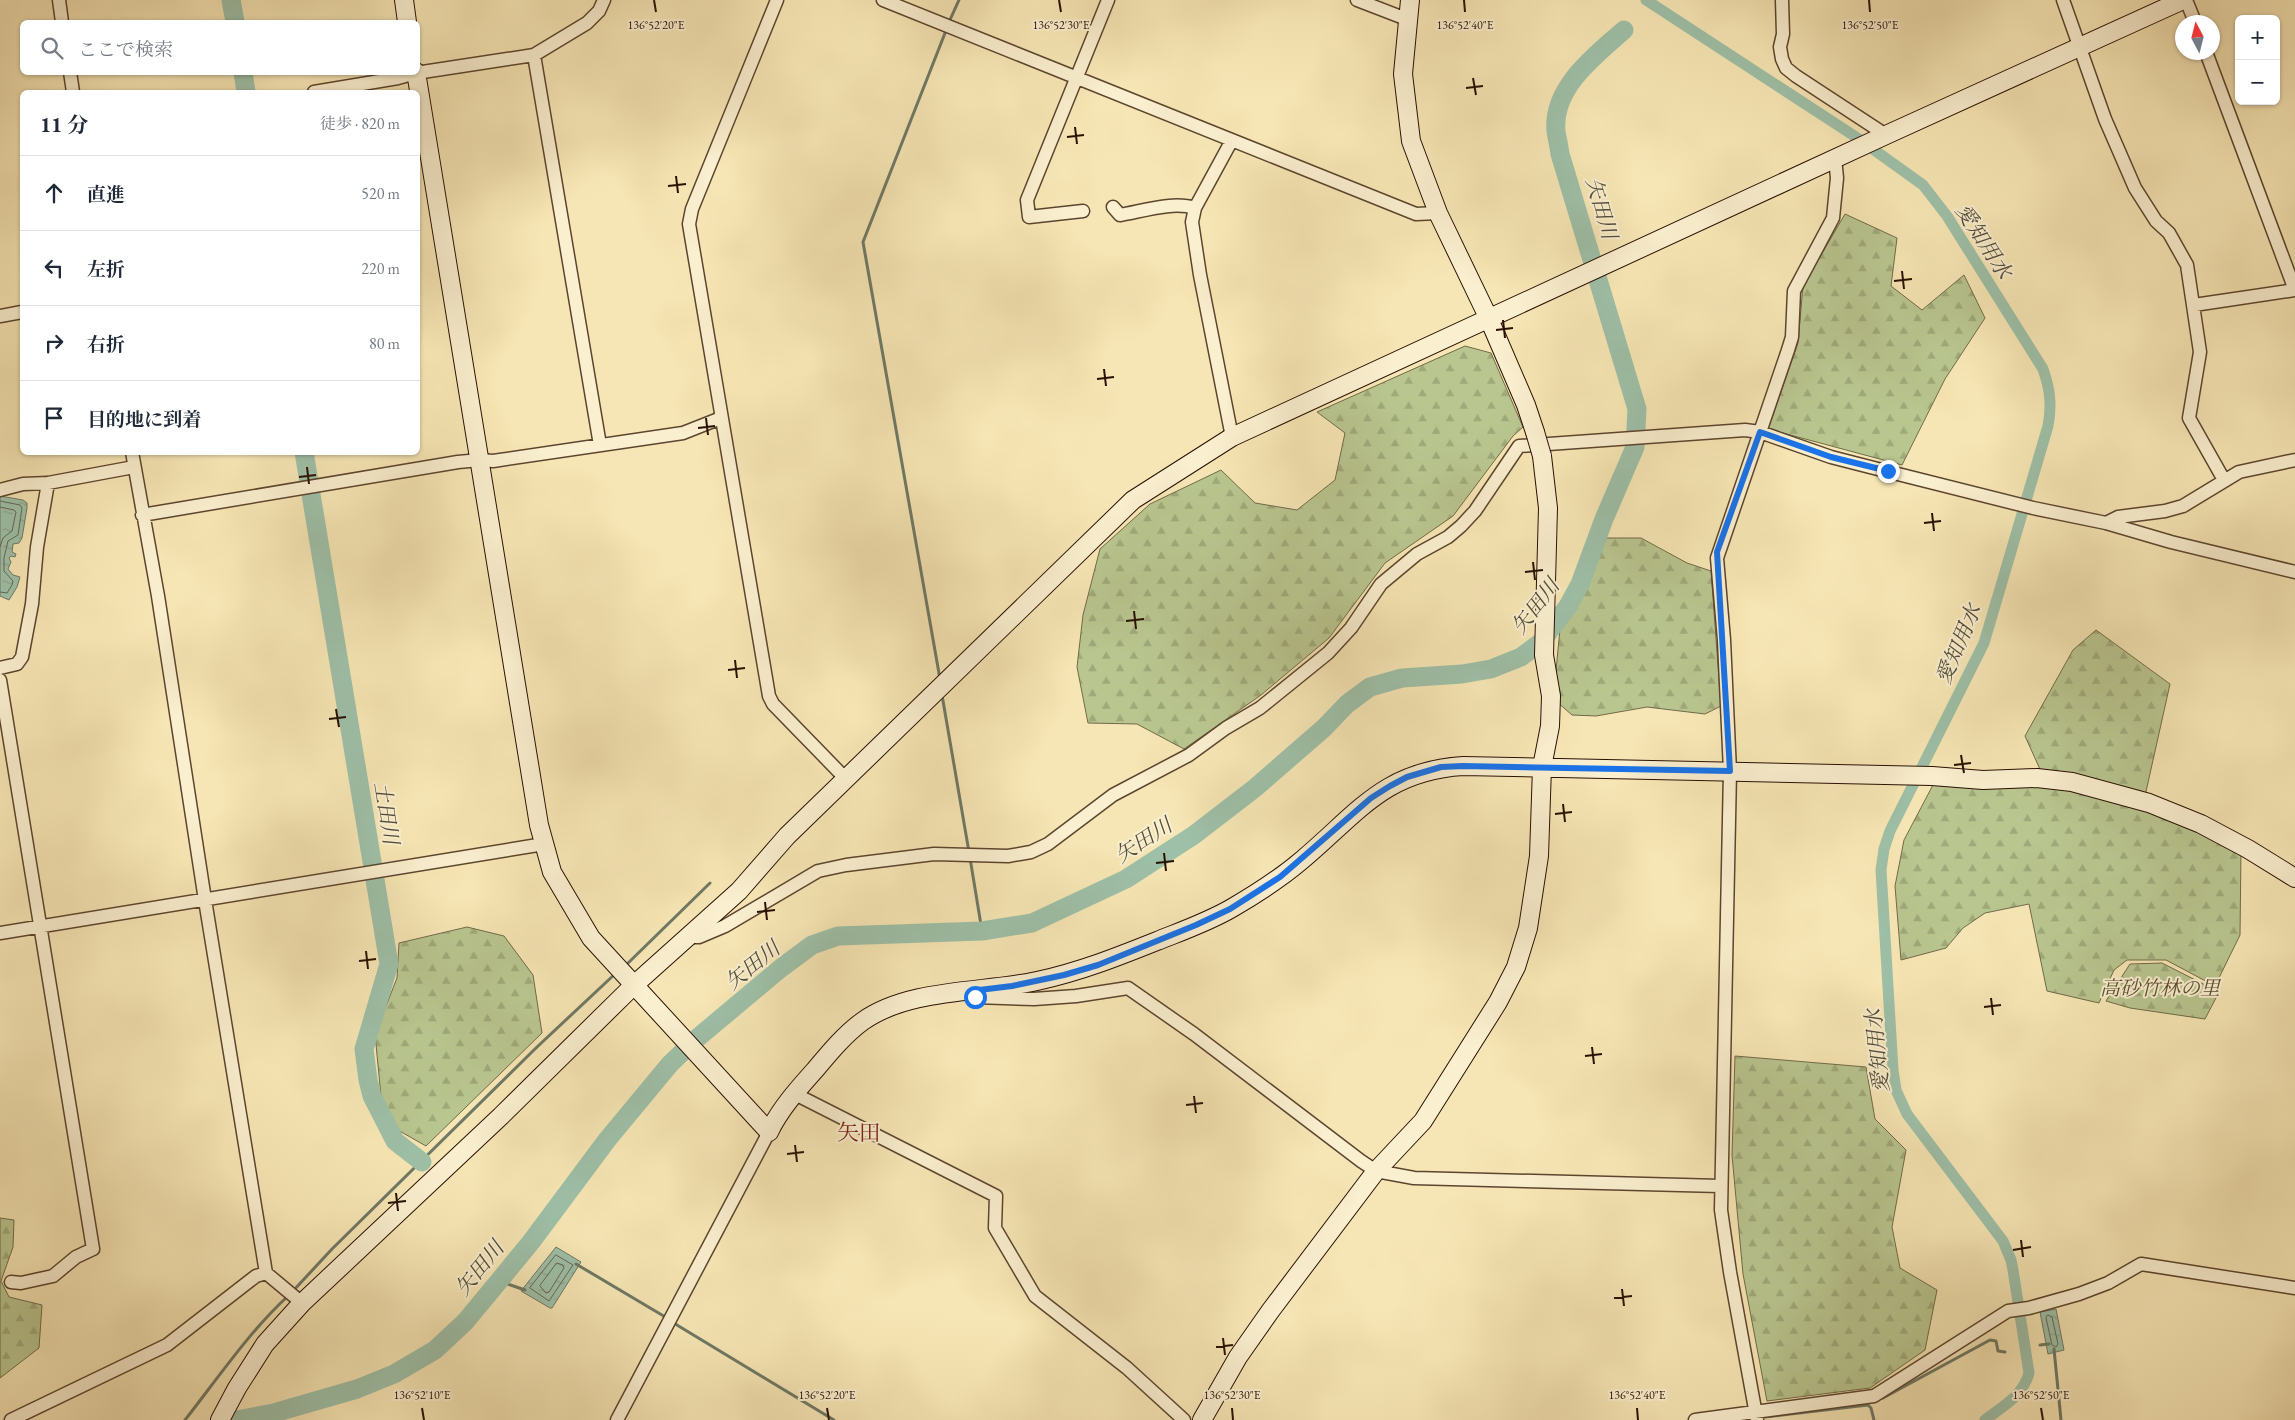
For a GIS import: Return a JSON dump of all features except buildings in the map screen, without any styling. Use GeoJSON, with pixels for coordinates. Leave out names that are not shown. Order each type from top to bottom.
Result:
{"type":"FeatureCollection","features":[{"type":"Feature","properties":{"kind":"street"},"geometry":{"type":"LineString","coordinates":[[59,0],[62,20]]}},
{"type":"Feature","properties":{"kind":"street"},"geometry":{"type":"LineString","coordinates":[[404,0],[408,20]]}},
{"type":"Feature","properties":{"kind":"street"},"geometry":{"type":"LineString","coordinates":[[420,72],[534,55],[587,23],[599,11],[604,0]]}},
{"type":"Feature","properties":{"kind":"street"},"geometry":{"type":"LineString","coordinates":[[777,0],[692,209],[689,224],[769,696],[773,704],[845,778]]}},
{"type":"Feature","properties":{"kind":"street"},"geometry":{"type":"LineString","coordinates":[[883,0],[1416,214],[1438,213]]}},
{"type":"Feature","properties":{"kind":"street"},"geometry":{"type":"LineString","coordinates":[[1083,211],[1029,217],[1027,200],[1108,0]]}},
{"type":"Feature","properties":{"kind":"street"},"geometry":{"type":"LineString","coordinates":[[1357,0],[1409,20]]}},
{"type":"Feature","properties":{"kind":"street"},"geometry":{"type":"LineString","coordinates":[[1202,1420],[1238,1357],[1265,1318],[1376,1171],[1423,1121],[1498,1002],[1516,967],[1528,928],[1539,856],[1542,767],[1550,726],[1551,696],[1544,655],[1548,508],[1542,456],[1526,405],[1489,319],[1438,213],[1418,164],[1407,119],[1403,74],[1410,0]]}},
{"type":"Feature","properties":{"kind":"street"},"geometry":{"type":"LineString","coordinates":[[1782,0],[1783,34],[1780,47],[1786,68],[1882,137]]}},
{"type":"Feature","properties":{"kind":"street"},"geometry":{"type":"LineString","coordinates":[[2063,0],[2105,119],[2135,188],[2156,221],[2168,233],[2184,256],[2194,305],[2200,352],[2188,418],[2224,480]]}},
{"type":"Feature","properties":{"kind":"street"},"geometry":{"type":"LineString","coordinates":[[221,1416],[265,1344],[302,1303],[501,1116],[633,986],[739,891],[787,836],[845,778],[1133,500],[1232,437],[1835,158],[1852,152],[2080,46],[2185,0],[2192,15]]}},
{"type":"Feature","properties":{"kind":"street"},"geometry":{"type":"LineString","coordinates":[[534,55],[600,445]]}},
{"type":"Feature","properties":{"kind":"street"},"geometry":{"type":"LineString","coordinates":[[2194,305],[2295,290],[2209,60]]}},
{"type":"Feature","properties":{"kind":"street"},"geometry":{"type":"LineString","coordinates":[[70,75],[73,90]]}},
{"type":"Feature","properties":{"kind":"street"},"geometry":{"type":"LineString","coordinates":[[326,90],[409,75]]}},
{"type":"Feature","properties":{"kind":"street"},"geometry":{"type":"LineString","coordinates":[[416,75],[419,90]]}},
{"type":"Feature","properties":{"kind":"street"},"geometry":{"type":"LineString","coordinates":[[420,97],[537,815],[552,872],[590,938],[769,1132]]}},
{"type":"Feature","properties":{"kind":"street"},"geometry":{"type":"LineString","coordinates":[[1232,140],[1195,208],[1192,222],[1194,242],[1232,437]]}},
{"type":"Feature","properties":{"kind":"street"},"geometry":{"type":"LineString","coordinates":[[1756,1415],[1730,1272],[1721,1210],[1730,771],[1717,552],[1792,337],[1794,291],[1833,218],[1837,186],[1835,158]]}},
{"type":"Feature","properties":{"kind":"street"},"geometry":{"type":"LineString","coordinates":[[1113,207],[1120,215],[1174,206],[1195,208]]}},
{"type":"Feature","properties":{"kind":"street"},"geometry":{"type":"LineString","coordinates":[[0,316],[20,312]]}},
{"type":"Feature","properties":{"kind":"street"},"geometry":{"type":"LineString","coordinates":[[142,515],[480,460],[493,461],[683,432],[721,418]]}},
{"type":"Feature","properties":{"kind":"street"},"geometry":{"type":"LineString","coordinates":[[687,937],[700,937],[725,926],[818,871],[846,865],[934,854],[1008,856],[1031,852],[1048,844],[1113,795],[1189,756],[1226,728],[1260,708],[1328,653],[1351,628],[1381,584],[1417,554],[1448,537],[1475,511],[1520,446],[1745,430],[1760,432],[1831,457],[2015,504],[2106,523],[2171,542],[2295,572]]}},
{"type":"Feature","properties":{"kind":"street"},"geometry":{"type":"LineString","coordinates":[[132,455],[158,596],[266,1273],[302,1303]]}},
{"type":"Feature","properties":{"kind":"street"},"geometry":{"type":"LineString","coordinates":[[2106,523],[2118,517],[2165,511],[2183,506],[2224,480],[2255,467],[2295,460]]}},
{"type":"Feature","properties":{"kind":"street"},"geometry":{"type":"LineString","coordinates":[[0,490],[23,484],[48,484],[134,467]]}},
{"type":"Feature","properties":{"kind":"street"},"geometry":{"type":"LineString","coordinates":[[0,668],[17,664],[22,657],[32,604],[36,547],[48,484]]}},
{"type":"Feature","properties":{"kind":"street"},"geometry":{"type":"LineString","coordinates":[[0,680],[93,1249],[76,1257],[53,1276],[21,1283],[10,1282]]}},
{"type":"Feature","properties":{"kind":"street"},"geometry":{"type":"LineString","coordinates":[[617,1420],[769,1132],[795,1094],[837,1044],[864,1020],[888,1007],[912,1000],[1035,982],[1098,965],[1196,925],[1230,909],[1280,877],[1302,860],[1371,798],[1407,777],[1441,767],[1542,767],[1932,776],[1983,780],[2016,778],[2055,779],[2108,790],[2149,803],[2201,824],[2248,849],[2295,878]]}},
{"type":"Feature","properties":{"kind":"street"},"geometry":{"type":"LineString","coordinates":[[0,933],[544,844]]}},
{"type":"Feature","properties":{"kind":"street"},"geometry":{"type":"LineString","coordinates":[[971,991],[975,997],[1034,999],[1076,996],[1128,988],[1194,1034],[1376,1171],[1414,1178],[1720,1186]]}},
{"type":"Feature","properties":{"kind":"street"},"geometry":{"type":"LineString","coordinates":[[795,1094],[996,1196],[995,1228],[1035,1296],[1127,1368],[1184,1420]]}},
{"type":"Feature","properties":{"kind":"street"},"geometry":{"type":"LineString","coordinates":[[1695,1420],[1756,1415],[1874,1396],[2008,1311],[2029,1308],[2108,1283],[2141,1264],[2295,1288]]}},
{"type":"Feature","properties":{"kind":"street"},"geometry":{"type":"LineString","coordinates":[[11,1420],[166,1345],[256,1276],[266,1273]]}},
{"type":"Feature","properties":{"kind":"green space"},"geometry":{"type":"Polygon","coordinates":[[[1845,214],[1897,238],[1891,286],[1922,310],[1964,275],[1985,318],[1945,379],[1902,465],[1768,429],[1798,343],[1803,286],[1845,214]]]}},
{"type":"Feature","properties":{"kind":"green space"},"geometry":{"type":"Polygon","coordinates":[[[1465,346],[1491,353],[1523,427],[1513,436],[1453,516],[1385,563],[1329,638],[1261,695],[1184,749],[1137,724],[1088,723],[1077,667],[1083,615],[1100,549],[1150,504],[1221,470],[1255,503],[1297,510],[1335,480],[1345,433],[1317,412],[1465,346]]]}},
{"type":"Feature","properties":{"kind":"green space"},"geometry":{"type":"Polygon","coordinates":[[[1601,538],[1641,538],[1687,563],[1711,571],[1721,706],[1705,714],[1647,707],[1596,716],[1572,715],[1556,701],[1555,681],[1560,629],[1582,591],[1601,538]]]}},
{"type":"Feature","properties":{"kind":"green space"},"geometry":{"type":"Polygon","coordinates":[[[2096,630],[2170,684],[2143,805],[2241,849],[2240,935],[2215,986],[2166,960],[2127,960],[2114,970],[2099,1003],[2047,991],[2029,904],[1985,913],[1963,928],[1946,948],[1901,960],[1895,886],[1904,840],[1934,783],[2048,787],[2025,736],[2073,650],[2096,630]]]}},
{"type":"Feature","properties":{"kind":"green space"},"geometry":{"type":"Polygon","coordinates":[[[467,927],[504,936],[533,975],[542,1033],[426,1146],[396,1129],[381,1096],[375,1034],[397,978],[399,943],[467,927]]]}},
{"type":"Feature","properties":{"kind":"green space","name":"高砂竹林の里"},"geometry":{"type":"Polygon","coordinates":[[[2162,963],[2219,992],[2205,1019],[2130,1008],[2106,1001],[2130,964],[2162,963]]]}},
{"type":"Feature","properties":{"kind":"green space"},"geometry":{"type":"Polygon","coordinates":[[[1735,1056],[1866,1067],[1875,1119],[1906,1150],[1892,1227],[1900,1268],[1937,1290],[1925,1350],[1870,1388],[1767,1401],[1743,1274],[1732,1155],[1735,1056]]]}},
{"type":"Feature","properties":{"kind":"green space"},"geometry":{"type":"Polygon","coordinates":[[[0,1218],[14,1220],[13,1247],[1,1281],[9,1297],[42,1305],[39,1348],[0,1378],[0,1218]]]}},
{"type":"Feature","properties":{"kind":"water"},"geometry":{"type":"Polygon","coordinates":[[[0,496],[23,500],[27,503],[22,538],[19,543],[13,544],[12,552],[16,554],[15,557],[11,556],[9,558],[11,562],[8,569],[13,575],[20,577],[17,587],[9,600],[0,596],[0,496]]]}},
{"type":"Feature","properties":{"kind":"water"},"geometry":{"type":"Polygon","coordinates":[[[556,1247],[581,1262],[552,1308],[550,1308],[521,1291],[556,1247]]]}},
{"type":"Feature","properties":{"kind":"water"},"geometry":{"type":"Polygon","coordinates":[[[2056,1309],[2064,1350],[2048,1354],[2040,1312],[2056,1309]]]}},
{"type":"Feature","properties":{"kind":"waterway","name":"土田川"},"geometry":{"type":"LineString","coordinates":[[231,0],[235,20]]}},
{"type":"Feature","properties":{"kind":"waterway"},"geometry":{"type":"LineString","coordinates":[[949,22],[959,0]]}},
{"type":"Feature","properties":{"kind":"waterway","name":"愛知用水"},"geometry":{"type":"LineString","coordinates":[[1646,0],[1859,139],[1923,185],[1947,216],[2043,369],[2047,383],[2050,397],[2048,426],[1984,643],[1890,831],[1884,849],[1881,870],[1893,1070],[1896,1090],[1907,1114],[2003,1241],[2013,1270],[2029,1373],[2017,1394],[1985,1420]]}},
{"type":"Feature","properties":{"kind":"waterway"},"geometry":{"type":"LineString","coordinates":[[940,679],[863,242],[947,28]]}},
{"type":"Feature","properties":{"kind":"waterway","name":"矢田川"},"geometry":{"type":"LineString","coordinates":[[237,1420],[274,1413],[357,1389],[394,1374],[435,1350],[465,1322],[499,1281],[531,1242],[607,1140],[670,1064],[695,1040],[781,968],[812,945],[838,936],[982,931],[1032,923],[1126,879],[1194,835],[1255,788],[1324,728],[1347,704],[1370,687],[1402,678],[1462,674],[1491,669],[1521,657],[1541,642],[1568,606],[1580,584],[1604,519],[1635,447],[1637,409],[1560,154],[1556,131],[1557,115],[1561,100],[1568,86],[1589,61],[1624,30]]}},
{"type":"Feature","properties":{"kind":"waterway","name":"土田川"},"geometry":{"type":"LineString","coordinates":[[243,75],[246,90]]}},
{"type":"Feature","properties":{"kind":"waterway","name":"土田川"},"geometry":{"type":"LineString","coordinates":[[304,455],[389,964],[364,1049],[368,1080],[372,1096],[395,1141],[422,1162]]}},
{"type":"Feature","properties":{"kind":"waterway"},"geometry":{"type":"LineString","coordinates":[[942,695],[969,852]]}},
{"type":"Feature","properties":{"kind":"waterway"},"geometry":{"type":"LineString","coordinates":[[970,858],[982,931]]}},
{"type":"Feature","properties":{"kind":"waterway"},"geometry":{"type":"LineString","coordinates":[[625,966],[710,883]]}},
{"type":"Feature","properties":{"kind":"waterway"},"geometry":{"type":"LineString","coordinates":[[293,1291],[332,1249],[537,1047],[616,973]]}},
{"type":"Feature","properties":{"kind":"waterway"},"geometry":{"type":"LineString","coordinates":[[576,1264],[667,1318]]}},
{"type":"Feature","properties":{"kind":"waterway"},"geometry":{"type":"LineString","coordinates":[[499,1281],[525,1290]]}},
{"type":"Feature","properties":{"kind":"waterway"},"geometry":{"type":"LineString","coordinates":[[185,1420],[247,1340],[288,1296]]}},
{"type":"Feature","properties":{"kind":"waterway"},"geometry":{"type":"LineString","coordinates":[[672,1322],[834,1420]]}},
{"type":"Feature","properties":{"kind":"waterway"},"geometry":{"type":"LineString","coordinates":[[1883,1398],[1990,1340],[1996,1341],[1998,1351],[2005,1352]]}},
{"type":"Feature","properties":{"kind":"waterway"},"geometry":{"type":"LineString","coordinates":[[2040,1345],[2049,1344]]}},
{"type":"Feature","properties":{"kind":"waterway"},"geometry":{"type":"LineString","coordinates":[[2054,1349],[2061,1420]]}},
{"type":"Feature","properties":{"kind":"waterway"},"geometry":{"type":"LineString","coordinates":[[1765,1417],[1868,1405],[1871,1408],[1874,1420]]}},
{"type":"Feature","properties":{"kind":"district","name":"矢田"},"geometry":{"type":"Point","coordinates":[859,1132]}},
{"type":"Feature","properties":{"kind":"route"},"geometry":{"type":"LineString","coordinates":[[975,997],[971,991],[1035,982],[1098,965],[1230,909],[1259,892],[1302,860],[1371,798],[1407,777],[1441,767],[1463,766],[1730,771],[1724,640],[1717,552],[1760,432],[1831,457],[1888,471]]}}]}
